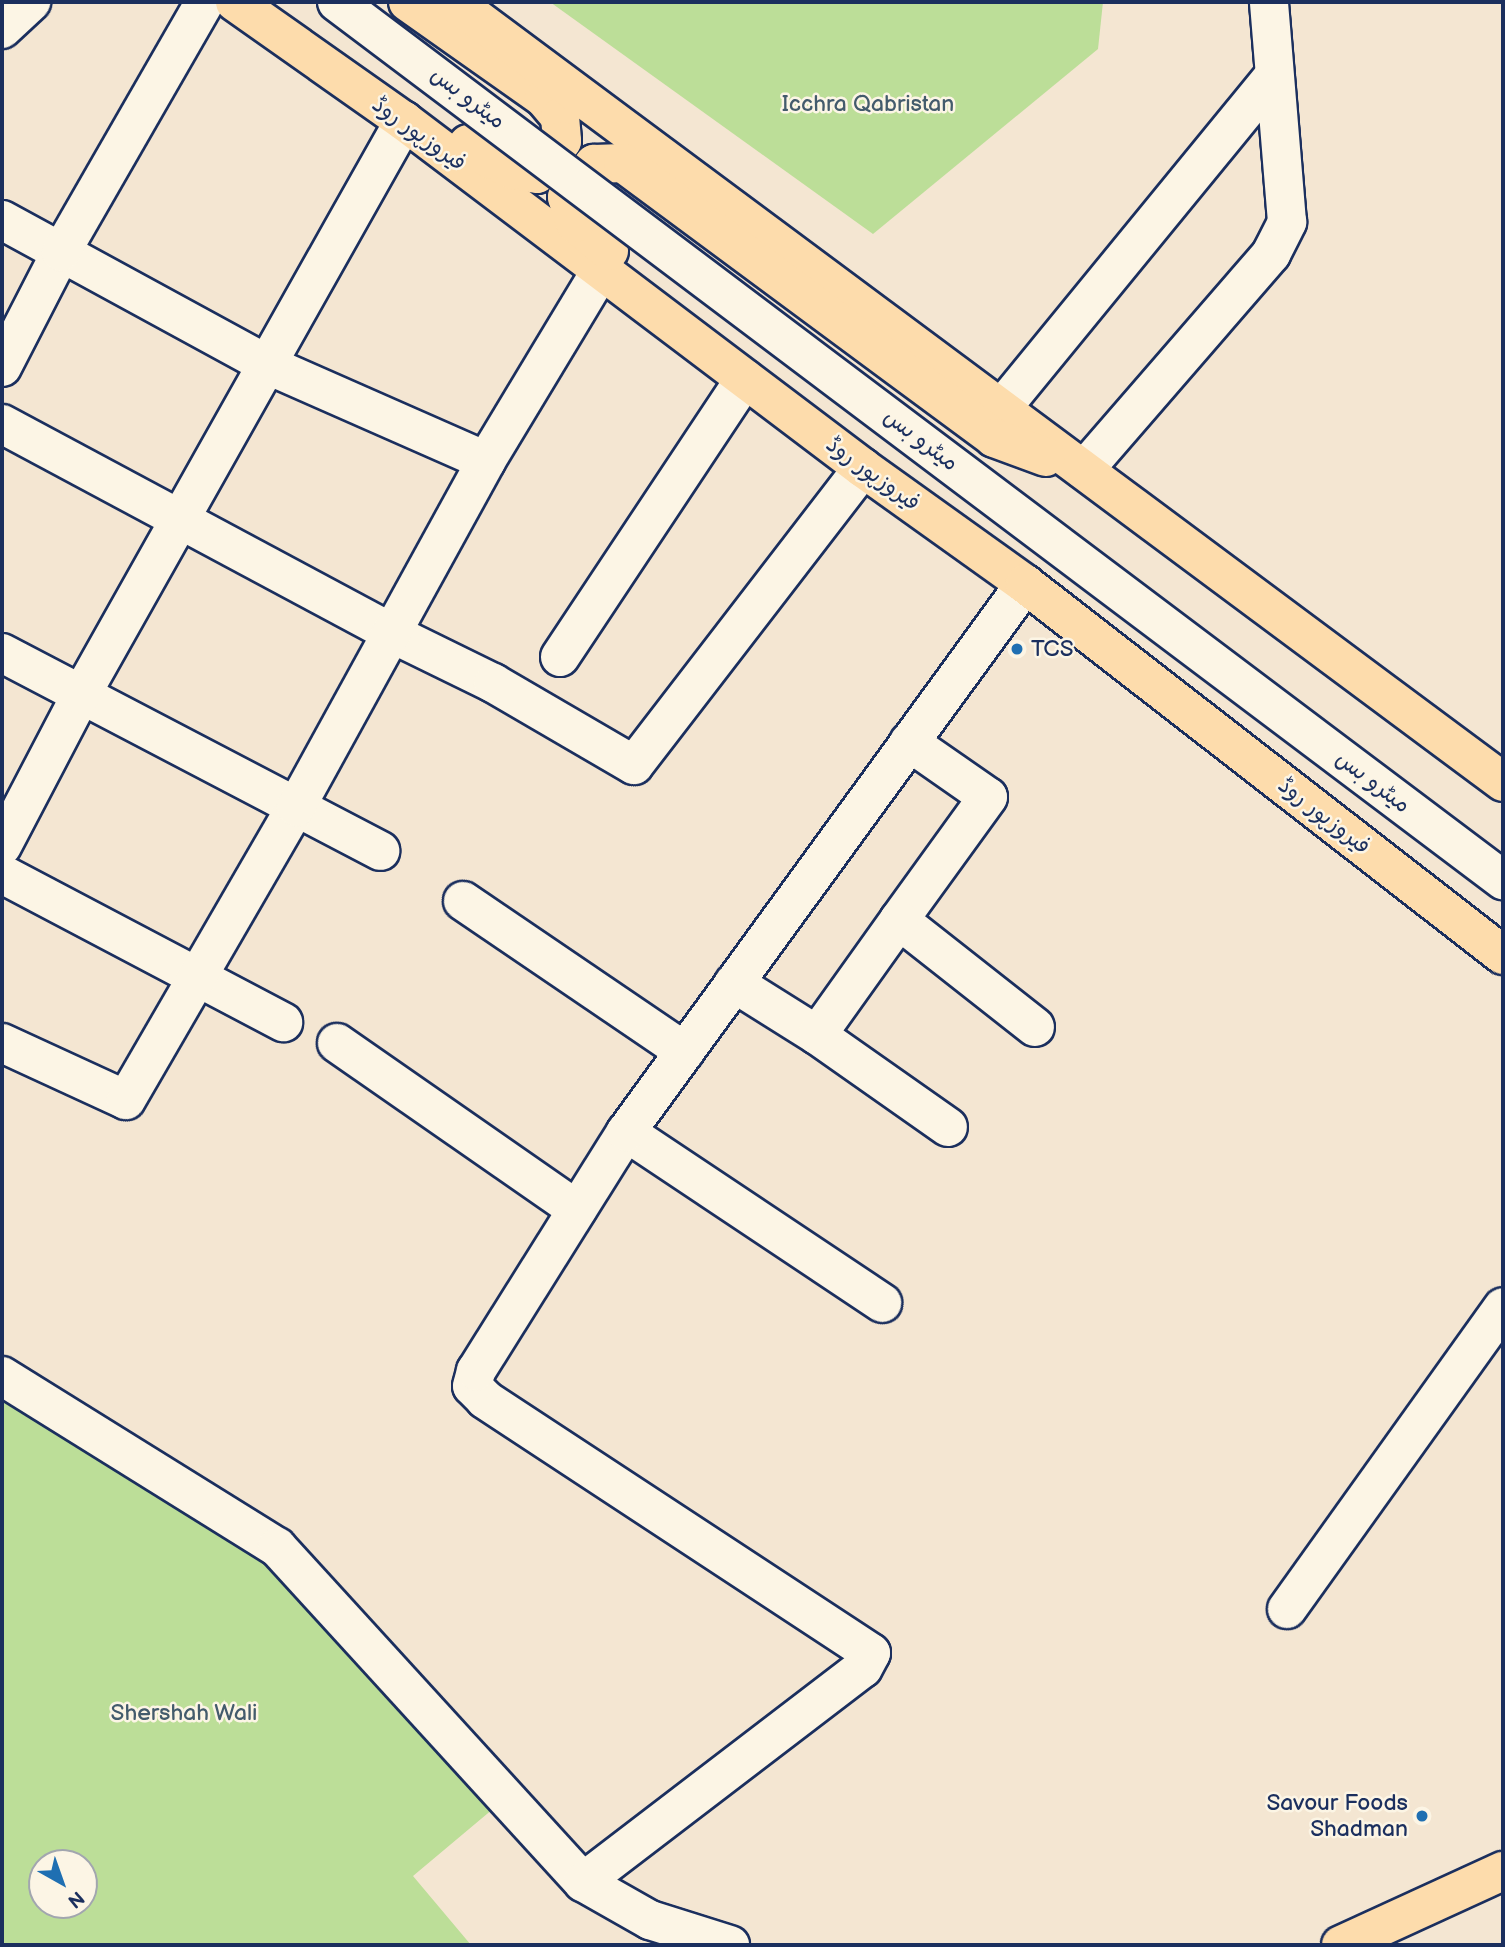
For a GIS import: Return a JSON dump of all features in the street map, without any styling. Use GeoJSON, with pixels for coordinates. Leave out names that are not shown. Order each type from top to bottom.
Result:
{"type":"FeatureCollection","features":[{"type":"Feature","properties":{"kind":"main road","name":"فیروزپور روڈ"},"geometry":{"type":"LineString","coordinates":[[235,2],[404,121],[863,468],[1025,584],[1503,955]]}},
{"type":"Feature","properties":{"kind":"main road"},"geometry":{"type":"LineString","coordinates":[[267,2],[491,160],[513,170],[537,174],[562,141],[560,117],[544,98],[408,2]]}},
{"type":"Feature","properties":{"kind":"main road"},"geometry":{"type":"LineString","coordinates":[[454,2],[1503,782]]}},
{"type":"Feature","properties":{"kind":"main road"},"geometry":{"type":"LineString","coordinates":[[1025,584],[947,503],[598,243],[575,223],[567,197],[594,164],[623,163],[994,438],[1084,470]]}},
{"type":"Feature","properties":{"kind":"main road"},"geometry":{"type":"LineString","coordinates":[[1341,1945],[1503,1871]]}},
{"type":"Feature","properties":{"kind":"street"},"geometry":{"type":"LineString","coordinates":[[2,29],[31,2]]}},
{"type":"Feature","properties":{"kind":"street"},"geometry":{"type":"LineString","coordinates":[[2,367],[61,252],[205,2]]}},
{"type":"Feature","properties":{"kind":"street","name":"میٹرو بس"},"geometry":{"type":"LineString","coordinates":[[337,2],[1503,880]]}},
{"type":"Feature","properties":{"kind":"street"},"geometry":{"type":"LineString","coordinates":[[1084,470],[1271,254],[1287,222],[1269,2]]}},
{"type":"Feature","properties":{"kind":"street"},"geometry":{"type":"LineString","coordinates":[[1001,409],[1273,76]]}},
{"type":"Feature","properties":{"kind":"street"},"geometry":{"type":"LineString","coordinates":[[2,846],[81,695],[404,121]]}},
{"type":"Feature","properties":{"kind":"street"},"geometry":{"type":"LineString","coordinates":[[2,220],[268,365],[486,461]]}},
{"type":"Feature","properties":{"kind":"street"},"geometry":{"type":"LineString","coordinates":[[2,1043],[126,1100],[296,807],[486,461],[601,270]]}},
{"type":"Feature","properties":{"kind":"street"},"geometry":{"type":"LineString","coordinates":[[560,657],[744,379]]}},
{"type":"Feature","properties":{"kind":"street"},"geometry":{"type":"LineString","coordinates":[[2,424],[391,633],[493,683],[634,765],[863,468]]}},
{"type":"Feature","properties":{"kind":"street"},"geometry":{"type":"LineString","coordinates":[[583,1882],[863,1668],[871,1653],[485,1399],[472,1387],[476,1371],[626,1132],[1025,584]]}},
{"type":"Feature","properties":{"kind":"street"},"geometry":{"type":"LineString","coordinates":[[2,653],[380,851]]}},
{"type":"Feature","properties":{"kind":"street"},"geometry":{"type":"LineString","coordinates":[[817,1035],[988,797],[909,742]]}},
{"type":"Feature","properties":{"kind":"street"},"geometry":{"type":"LineString","coordinates":[[2,874],[283,1022]]}},
{"type":"Feature","properties":{"kind":"street"},"geometry":{"type":"LineString","coordinates":[[463,901],[685,1052]]}},
{"type":"Feature","properties":{"kind":"street"},"geometry":{"type":"LineString","coordinates":[[899,920],[1035,1027]]}},
{"type":"Feature","properties":{"kind":"street"},"geometry":{"type":"LineString","coordinates":[[734,983],[817,1035],[948,1127]]}},
{"type":"Feature","properties":{"kind":"street"},"geometry":{"type":"LineString","coordinates":[[337,1043],[577,1210]]}},
{"type":"Feature","properties":{"kind":"street"},"geometry":{"type":"LineString","coordinates":[[626,1132],[882,1303]]}},
{"type":"Feature","properties":{"kind":"street"},"geometry":{"type":"LineString","coordinates":[[1287,1609],[1503,1307]]}},
{"type":"Feature","properties":{"kind":"street"},"geometry":{"type":"LineString","coordinates":[[2,1376],[277,1548],[583,1882],[650,1920],[730,1945]]}},
{"type":"Feature","properties":{"kind":"green space","name":"Icchra Qabristan"},"geometry":{"type":"Polygon","coordinates":[[[550,2],[1103,2],[1098,49],[873,234],[550,2]]]}},
{"type":"Feature","properties":{"kind":"green space","name":"Shershah Wali"},"geometry":{"type":"Polygon","coordinates":[[[2,1376],[277,1547],[506,1798],[413,1876],[471,1945],[2,1945],[2,1376]]]}},
{"type":"Feature","properties":{"kind":"place","name":"TCS"},"geometry":{"type":"Point","coordinates":[1017,649]}},
{"type":"Feature","properties":{"kind":"place","name":"Savour Foods Shadman"},"geometry":{"type":"Point","coordinates":[1422,1816]}}]}
